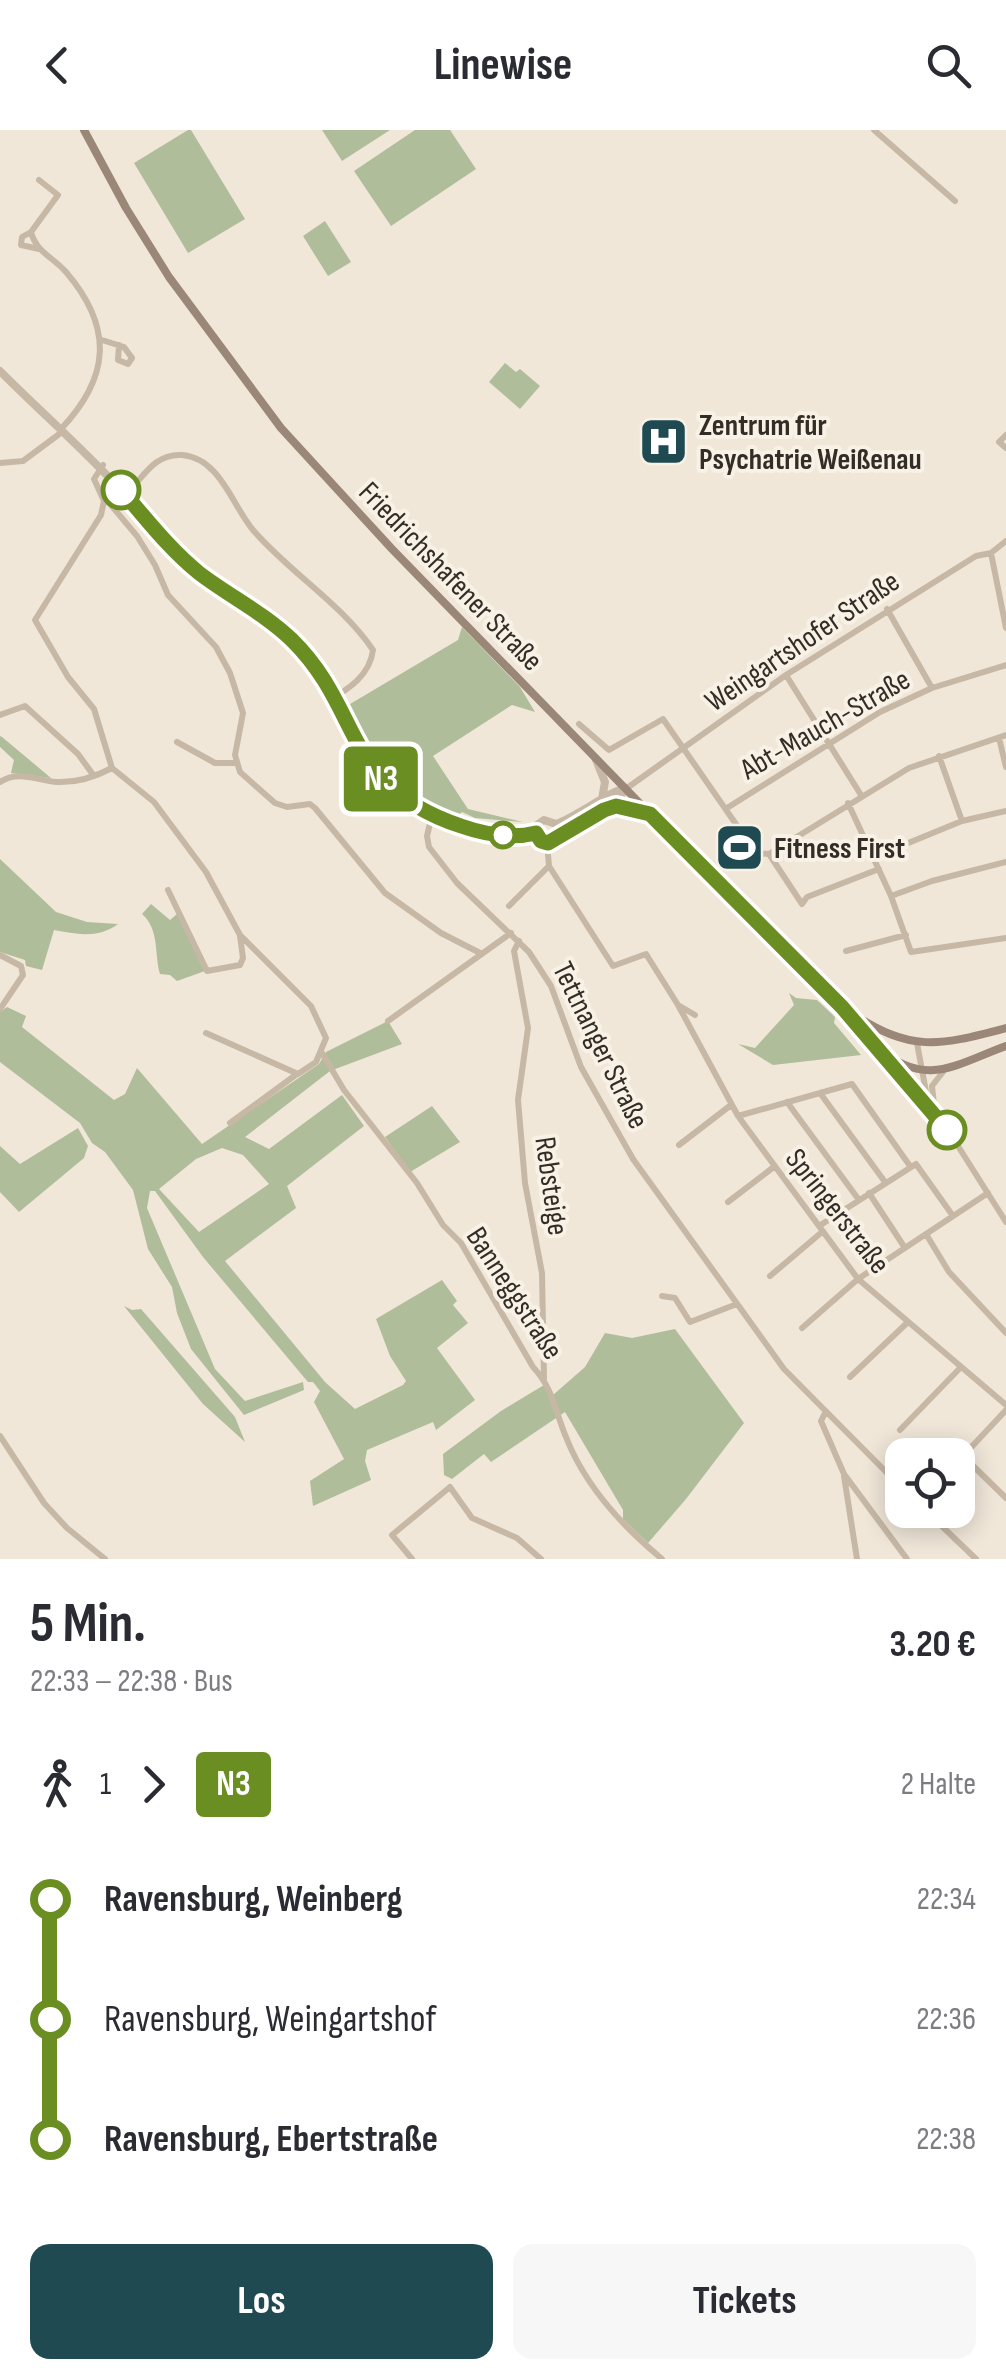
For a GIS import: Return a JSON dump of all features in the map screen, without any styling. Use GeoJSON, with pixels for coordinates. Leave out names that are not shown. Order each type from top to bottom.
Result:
{"type":"FeatureCollection","features":[{"type":"Feature","properties":{"kind":"main road","name":"Friedrichshafener Straße"},"geometry":{"type":"LineString","coordinates":[[84,130],[168,277],[281,428],[358,514],[879,1049]]}},
{"type":"Feature","properties":{"kind":"main road","name":"Friedrichshafener Straße"},"geometry":{"type":"LineString","coordinates":[[842,1007],[877,1030],[918,1043]]}},
{"type":"Feature","properties":{"kind":"main road"},"geometry":{"type":"LineString","coordinates":[[918,1043],[966,1039],[1006,1028]]}},
{"type":"Feature","properties":{"kind":"main road"},"geometry":{"type":"LineString","coordinates":[[879,1049],[907,1068],[923,1071],[946,1068],[1006,1046]]}},
{"type":"Feature","properties":{"kind":"street"},"geometry":{"type":"LineString","coordinates":[[874,130],[955,201]]}},
{"type":"Feature","properties":{"kind":"street"},"geometry":{"type":"LineString","coordinates":[[39,180],[58,196],[32,232],[22,237],[21,245],[39,249]]}},
{"type":"Feature","properties":{"kind":"street"},"geometry":{"type":"LineString","coordinates":[[0,462],[23,461],[61,431],[88,394],[102,340],[91,310],[67,273],[39,249],[32,232]]}},
{"type":"Feature","properties":{"kind":"street"},"geometry":{"type":"LineString","coordinates":[[102,340],[118,345]]}},
{"type":"Feature","properties":{"kind":"street"},"geometry":{"type":"LineString","coordinates":[[0,371],[101,467],[189,565],[290,637],[314,666],[360,751],[398,794],[432,815],[483,832],[516,836],[536,833]]}},
{"type":"Feature","properties":{"kind":"street"},"geometry":{"type":"LineString","coordinates":[[1006,435],[1000,442],[1006,448]]}},
{"type":"Feature","properties":{"kind":"street"},"geometry":{"type":"LineString","coordinates":[[124,497],[165,457],[193,457],[214,470],[252,528],[298,576],[358,628],[373,650],[371,664],[353,685],[330,700]]}},
{"type":"Feature","properties":{"kind":"street"},"geometry":{"type":"LineString","coordinates":[[101,467],[94,479],[102,493],[156,565],[168,594],[216,647],[230,672],[243,713],[234,763],[248,782],[275,803],[287,807],[310,804],[385,893],[441,933],[482,954]]}},
{"type":"Feature","properties":{"kind":"street"},"geometry":{"type":"LineString","coordinates":[[0,782],[18,775],[61,782],[112,768],[94,709],[68,676],[35,620],[101,515],[102,493]]}},
{"type":"Feature","properties":{"kind":"street","name":"Weingartshofer Straße"},"geometry":{"type":"LineString","coordinates":[[626,788],[887,609],[1006,541]]}},
{"type":"Feature","properties":{"kind":"street"},"geometry":{"type":"LineString","coordinates":[[991,553],[1006,627]]}},
{"type":"Feature","properties":{"kind":"street"},"geometry":{"type":"LineString","coordinates":[[887,609],[932,688]]}},
{"type":"Feature","properties":{"kind":"street","name":"Abt-Mauch-Straße"},"geometry":{"type":"LineString","coordinates":[[727,808],[829,742],[932,688],[1006,665]]}},
{"type":"Feature","properties":{"kind":"street"},"geometry":{"type":"LineString","coordinates":[[786,675],[862,795]]}},
{"type":"Feature","properties":{"kind":"street"},"geometry":{"type":"LineString","coordinates":[[0,716],[25,706],[78,754],[94,776]]}},
{"type":"Feature","properties":{"kind":"street"},"geometry":{"type":"LineString","coordinates":[[579,724],[609,750],[663,719],[756,853],[768,854],[909,768],[939,756],[1003,736],[1006,767]]}},
{"type":"Feature","properties":{"kind":"street"},"geometry":{"type":"LineString","coordinates":[[177,742],[215,763],[234,763]]}},
{"type":"Feature","properties":{"kind":"street"},"geometry":{"type":"LineString","coordinates":[[594,754],[605,782],[602,806]]}},
{"type":"Feature","properties":{"kind":"street"},"geometry":{"type":"LineString","coordinates":[[939,756],[962,821]]}},
{"type":"Feature","properties":{"kind":"street","name":"Banneggstraße"},"geometry":{"type":"LineString","coordinates":[[112,768],[154,802],[206,872],[240,934],[311,1006],[326,1038],[322,1052],[354,1104],[461,1243],[544,1380],[566,1438],[595,1488],[617,1518],[662,1559]]}},
{"type":"Feature","properties":{"kind":"street"},"geometry":{"type":"LineString","coordinates":[[509,906],[549,866],[548,843],[557,829],[602,806],[626,788]]}},
{"type":"Feature","properties":{"kind":"street"},"geometry":{"type":"LineString","coordinates":[[848,803],[891,896],[911,952],[1006,938]]}},
{"type":"Feature","properties":{"kind":"street"},"geometry":{"type":"LineString","coordinates":[[602,806],[624,806],[650,814]]}},
{"type":"Feature","properties":{"kind":"street"},"geometry":{"type":"LineString","coordinates":[[874,857],[962,821],[1006,811]]}},
{"type":"Feature","properties":{"kind":"street","name":"Tettnanger Straße"},"geometry":{"type":"LineString","coordinates":[[432,815],[429,846],[458,883],[518,941],[551,986],[581,1067],[633,1158],[784,1370],[885,1471]]}},
{"type":"Feature","properties":{"kind":"street"},"geometry":{"type":"LineString","coordinates":[[548,843],[536,833],[538,825],[544,820],[557,829]]}},
{"type":"Feature","properties":{"kind":"street"},"geometry":{"type":"LineString","coordinates":[[768,854],[802,904],[807,897],[879,868]]}},
{"type":"Feature","properties":{"kind":"street"},"geometry":{"type":"LineString","coordinates":[[891,896],[932,880],[1006,862]]}},
{"type":"Feature","properties":{"kind":"street","name":"Springerstraße"},"geometry":{"type":"LineString","coordinates":[[549,866],[613,966],[646,954],[738,1116],[858,1279],[1006,1407]]}},
{"type":"Feature","properties":{"kind":"street"},"geometry":{"type":"LineString","coordinates":[[168,890],[208,970],[240,964],[240,934]]}},
{"type":"Feature","properties":{"kind":"street"},"geometry":{"type":"LineString","coordinates":[[388,1021],[511,933]]}},
{"type":"Feature","properties":{"kind":"street"},"geometry":{"type":"LineString","coordinates":[[846,951],[906,935]]}},
{"type":"Feature","properties":{"kind":"street","name":"Rebsteige"},"geometry":{"type":"LineString","coordinates":[[518,941],[514,951],[528,1028],[518,1100],[525,1183],[542,1273],[544,1380]]}},
{"type":"Feature","properties":{"kind":"street"},"geometry":{"type":"LineString","coordinates":[[0,955],[22,966],[23,975],[0,1008]]}},
{"type":"Feature","properties":{"kind":"street"},"geometry":{"type":"LineString","coordinates":[[678,1005],[695,1014]]}},
{"type":"Feature","properties":{"kind":"street"},"geometry":{"type":"LineString","coordinates":[[206,1033],[298,1074]]}},
{"type":"Feature","properties":{"kind":"street"},"geometry":{"type":"LineString","coordinates":[[918,1043],[923,1084],[936,1115]]}},
{"type":"Feature","properties":{"kind":"street"},"geometry":{"type":"LineString","coordinates":[[879,1049],[936,1115],[971,1163],[1006,1222]]}},
{"type":"Feature","properties":{"kind":"street"},"geometry":{"type":"LineString","coordinates":[[230,1123],[308,1069],[322,1052]]}},
{"type":"Feature","properties":{"kind":"street"},"geometry":{"type":"LineString","coordinates":[[936,1115],[932,1086],[946,1068]]}},
{"type":"Feature","properties":{"kind":"street"},"geometry":{"type":"LineString","coordinates":[[738,1116],[852,1084],[910,1166]]}},
{"type":"Feature","properties":{"kind":"street"},"geometry":{"type":"LineString","coordinates":[[820,1093],[885,1182]]}},
{"type":"Feature","properties":{"kind":"street"},"geometry":{"type":"LineString","coordinates":[[787,1102],[859,1200]]}},
{"type":"Feature","properties":{"kind":"street"},"geometry":{"type":"LineString","coordinates":[[680,1144],[732,1106]]}},
{"type":"Feature","properties":{"kind":"street"},"geometry":{"type":"LineString","coordinates":[[770,1276],[820,1229],[916,1164],[952,1216]]}},
{"type":"Feature","properties":{"kind":"street"},"geometry":{"type":"LineString","coordinates":[[728,1202],[775,1166]]}},
{"type":"Feature","properties":{"kind":"street"},"geometry":{"type":"LineString","coordinates":[[869,1193],[905,1248]]}},
{"type":"Feature","properties":{"kind":"street"},"geometry":{"type":"LineString","coordinates":[[802,1328],[858,1279],[988,1193]]}},
{"type":"Feature","properties":{"kind":"street"},"geometry":{"type":"LineString","coordinates":[[997,1208],[1006,1204]]}},
{"type":"Feature","properties":{"kind":"street"},"geometry":{"type":"LineString","coordinates":[[926,1234],[949,1272],[1006,1332]]}},
{"type":"Feature","properties":{"kind":"street"},"geometry":{"type":"LineString","coordinates":[[662,1296],[674,1298],[690,1322],[736,1304]]}},
{"type":"Feature","properties":{"kind":"street"},"geometry":{"type":"LineString","coordinates":[[850,1377],[907,1323]]}},
{"type":"Feature","properties":{"kind":"street"},"geometry":{"type":"LineString","coordinates":[[900,1430],[961,1367]]}},
{"type":"Feature","properties":{"kind":"street"},"geometry":{"type":"LineString","coordinates":[[1006,1407],[964,1456],[1006,1498]]}},
{"type":"Feature","properties":{"kind":"street"},"geometry":{"type":"LineString","coordinates":[[825,1413],[821,1421],[844,1474],[906,1559]]}},
{"type":"Feature","properties":{"kind":"street"},"geometry":{"type":"LineString","coordinates":[[0,1436],[44,1502],[67,1528],[105,1559]]}},
{"type":"Feature","properties":{"kind":"street"},"geometry":{"type":"LineString","coordinates":[[844,1474],[857,1559]]}},
{"type":"Feature","properties":{"kind":"street"},"geometry":{"type":"LineString","coordinates":[[412,1559],[392,1535],[450,1487],[472,1518],[517,1538],[542,1559]]}},
{"type":"Feature","properties":{"kind":"street"},"geometry":{"type":"LineString","coordinates":[[944,1528],[976,1559]]}},
{"type":"Feature","properties":{"kind":"green space"},"geometry":{"type":"Polygon","coordinates":[[[188,130],[245,219],[188,253],[134,163],[188,130]]]}},
{"type":"Feature","properties":{"kind":"green space"},"geometry":{"type":"Polygon","coordinates":[[[322,130],[390,130],[342,161],[322,130]]]}},
{"type":"Feature","properties":{"kind":"green space"},"geometry":{"type":"Polygon","coordinates":[[[415,130],[450,130],[476,169],[391,226],[354,171],[415,130]]]}},
{"type":"Feature","properties":{"kind":"green space"},"geometry":{"type":"Polygon","coordinates":[[[325,221],[351,262],[328,276],[303,236],[325,221]]]}},
{"type":"Feature","properties":{"kind":"green space"},"geometry":{"type":"Polygon","coordinates":[[[505,363],[516,372],[520,369],[540,386],[520,409],[489,382],[505,363]]]}},
{"type":"Feature","properties":{"kind":"green space"},"geometry":{"type":"Polygon","coordinates":[[[462,627],[520,687],[535,712],[512,705],[433,756],[468,809],[523,822],[475,818],[462,812],[455,818],[418,799],[377,759],[345,707],[458,640],[462,627]]]}},
{"type":"Feature","properties":{"kind":"green space"},"geometry":{"type":"Polygon","coordinates":[[[0,736],[51,778],[11,773],[14,760],[0,747],[0,736]]]}},
{"type":"Feature","properties":{"kind":"green space"},"geometry":{"type":"Polygon","coordinates":[[[0,859],[56,912],[87,922],[118,924],[95,934],[54,930],[42,970],[0,952],[0,859]]]}},
{"type":"Feature","properties":{"kind":"green space"},"geometry":{"type":"Polygon","coordinates":[[[151,904],[170,920],[177,914],[205,971],[177,981],[160,974],[154,935],[142,914],[151,904]]]}},
{"type":"Feature","properties":{"kind":"green space"},"geometry":{"type":"Polygon","coordinates":[[[789,993],[796,998],[817,1000],[835,1017],[834,1023],[861,1055],[773,1065],[738,1044],[755,1048],[794,1005],[789,993]]]}},
{"type":"Feature","properties":{"kind":"green space"},"geometry":{"type":"Polygon","coordinates":[[[7,1007],[26,1016],[22,1027],[114,1100],[125,1094],[137,1068],[202,1144],[319,1064],[326,1052],[388,1021],[402,1044],[330,1071],[245,1137],[269,1149],[342,1095],[364,1126],[287,1186],[296,1208],[225,1261],[325,1382],[355,1409],[406,1381],[390,1356],[376,1319],[442,1280],[457,1301],[453,1305],[468,1323],[437,1348],[475,1400],[436,1430],[433,1422],[367,1450],[365,1461],[371,1480],[313,1506],[310,1481],[344,1459],[314,1402],[320,1391],[308,1382],[203,1257],[155,1191],[150,1191],[147,1208],[215,1369],[245,1401],[303,1382],[304,1390],[244,1415],[191,1349],[172,1287],[148,1249],[133,1190],[80,1123],[0,1062],[0,1012],[7,1007]],[[222,1148],[196,1159],[159,1189],[199,1232],[269,1184],[243,1155],[222,1148]]]}},
{"type":"Feature","properties":{"kind":"green space"},"geometry":{"type":"Polygon","coordinates":[[[432,1106],[460,1142],[410,1172],[385,1137],[432,1106]]]}},
{"type":"Feature","properties":{"kind":"green space"},"geometry":{"type":"Polygon","coordinates":[[[78,1128],[88,1146],[84,1158],[19,1212],[0,1192],[0,1146],[20,1164],[78,1128]]]}},
{"type":"Feature","properties":{"kind":"green space"},"geometry":{"type":"Polygon","coordinates":[[[124,1306],[141,1309],[235,1417],[245,1442],[203,1404],[124,1306]]]}},
{"type":"Feature","properties":{"kind":"green space"},"geometry":{"type":"Polygon","coordinates":[[[675,1329],[744,1423],[648,1543],[623,1519],[623,1510],[565,1412],[491,1462],[484,1454],[452,1479],[444,1475],[443,1454],[544,1385],[553,1395],[585,1367],[605,1333],[632,1338],[675,1329]]]}},
{"type":"Feature","properties":{"kind":"bus line","name":"N3"},"geometry":{"type":"LineString","coordinates":[[121,490],[176,553],[202,576],[261,614],[298,645],[324,682],[360,751],[398,794],[420,809],[469,829],[516,836],[536,833],[548,843],[558,834],[616,806],[650,814],[842,1007],[947,1130]]}},
{"type":"Feature","properties":{"kind":"place","name":"Zentrum für Psychatrie Weißenau"},"geometry":{"type":"Point","coordinates":[664,442]}},
{"type":"Feature","properties":{"kind":"place","name":"Fitness First"},"geometry":{"type":"Point","coordinates":[739,848]}}]}
